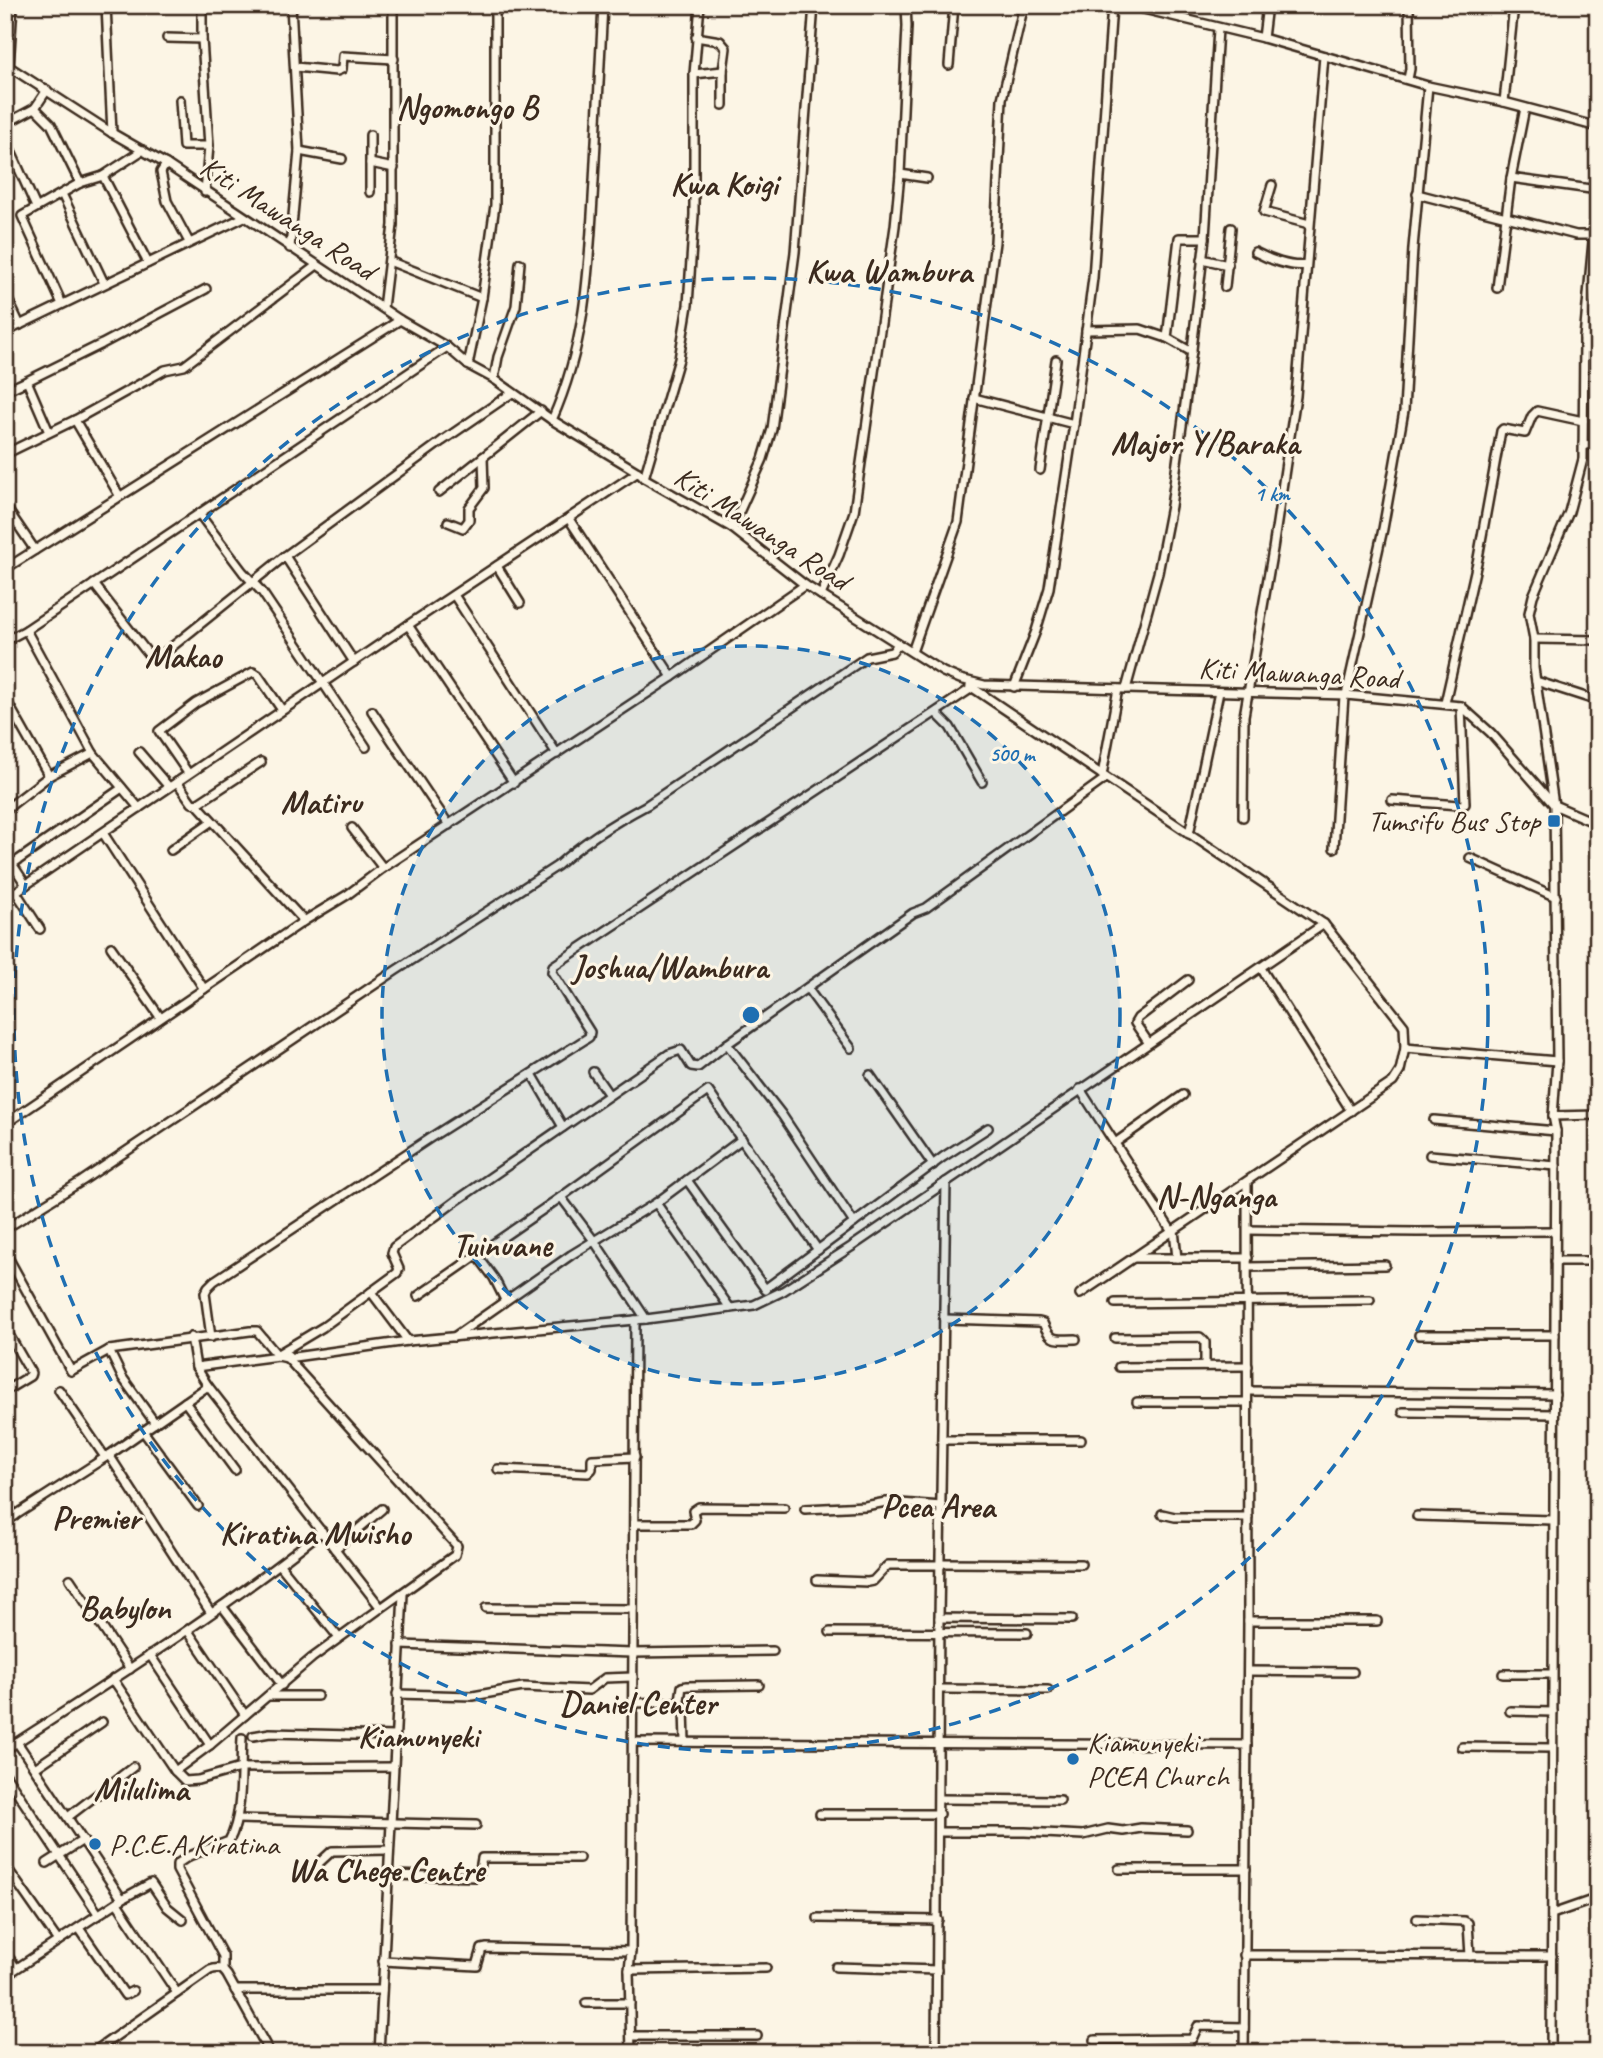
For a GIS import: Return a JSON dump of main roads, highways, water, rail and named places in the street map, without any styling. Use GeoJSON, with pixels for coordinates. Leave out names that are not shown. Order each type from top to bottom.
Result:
{"type":"FeatureCollection","features":[{"type":"Feature","properties":{"kind":"waterway"},"geometry":{"type":"LineString","coordinates":[[175,1405],[202,1384]]}},
{"type":"Feature","properties":{"kind":"waterway"},"geometry":{"type":"LineString","coordinates":[[196,1398],[207,1393],[210,1396]]}},
{"type":"Feature","properties":{"kind":"waterway"},"geometry":{"type":"LineString","coordinates":[[173,1416],[184,1407]]}},
{"type":"Feature","properties":{"kind":"waterway"},"geometry":{"type":"LineString","coordinates":[[150,1432],[168,1420]]}},
{"type":"Feature","properties":{"kind":"waterway"},"geometry":{"type":"LineString","coordinates":[[114,1457],[142,1437]]}},
{"type":"Feature","properties":{"kind":"waterway"},"geometry":{"type":"LineString","coordinates":[[278,1470],[291,1485]]}},
{"type":"Feature","properties":{"kind":"waterway"},"geometry":{"type":"LineString","coordinates":[[293,1488],[302,1501]]}},
{"type":"Feature","properties":{"kind":"waterway"},"geometry":{"type":"LineString","coordinates":[[289,1552],[314,1532]]}},
{"type":"Feature","properties":{"kind":"waterway"},"geometry":{"type":"LineString","coordinates":[[241,1596],[280,1569]]}},
{"type":"Feature","properties":{"kind":"place","name":"Tumsifu Bus Stop"},"geometry":{"type":"Point","coordinates":[1554,821]}},
{"type":"Feature","properties":{"kind":"place","name":"Kiamunyeki PCEA Church"},"geometry":{"type":"Point","coordinates":[1073,1759]}},
{"type":"Feature","properties":{"kind":"place","name":"P.C.E.A Kiratina"},"geometry":{"type":"Point","coordinates":[95,1844]}},
{"type":"Feature","properties":{"kind":"district","name":"Ngomongo B"},"geometry":{"type":"Point","coordinates":[467,107]}},
{"type":"Feature","properties":{"kind":"district","name":"Kwa Koigi"},"geometry":{"type":"Point","coordinates":[724,184]}},
{"type":"Feature","properties":{"kind":"district","name":"Kwa Wambura"},"geometry":{"type":"Point","coordinates":[889,271]}},
{"type":"Feature","properties":{"kind":"district","name":"Major Y/Baraka"},"geometry":{"type":"Point","coordinates":[1205,443]}},
{"type":"Feature","properties":{"kind":"district","name":"Makao"},"geometry":{"type":"Point","coordinates":[183,656]}},
{"type":"Feature","properties":{"kind":"district","name":"Matiru"},"geometry":{"type":"Point","coordinates":[321,802]}},
{"type":"Feature","properties":{"kind":"district","name":"Joshua/Wambura"},"geometry":{"type":"Point","coordinates":[670,967]}},
{"type":"Feature","properties":{"kind":"district","name":"N-Nganga"},"geometry":{"type":"Point","coordinates":[1216,1196]}},
{"type":"Feature","properties":{"kind":"district","name":"Tuinuane"},"geometry":{"type":"Point","coordinates":[502,1245]}},
{"type":"Feature","properties":{"kind":"district","name":"Pcea Area"},"geometry":{"type":"Point","coordinates":[938,1506]}},
{"type":"Feature","properties":{"kind":"district","name":"Premier"},"geometry":{"type":"Point","coordinates":[96,1518]}},
{"type":"Feature","properties":{"kind":"district","name":"Kiratina Mwisho"},"geometry":{"type":"Point","coordinates":[315,1533]}},
{"type":"Feature","properties":{"kind":"district","name":"Babylon"},"geometry":{"type":"Point","coordinates":[125,1608]}},
{"type":"Feature","properties":{"kind":"district","name":"Daniel Center"},"geometry":{"type":"Point","coordinates":[638,1703]}},
{"type":"Feature","properties":{"kind":"district","name":"Kiamunyeki"},"geometry":{"type":"Point","coordinates":[418,1736]}},
{"type":"Feature","properties":{"kind":"district","name":"Milulima"},"geometry":{"type":"Point","coordinates":[141,1789]}},
{"type":"Feature","properties":{"kind":"district","name":"Wa Chege Centre"},"geometry":{"type":"Point","coordinates":[386,1870]}}]}
